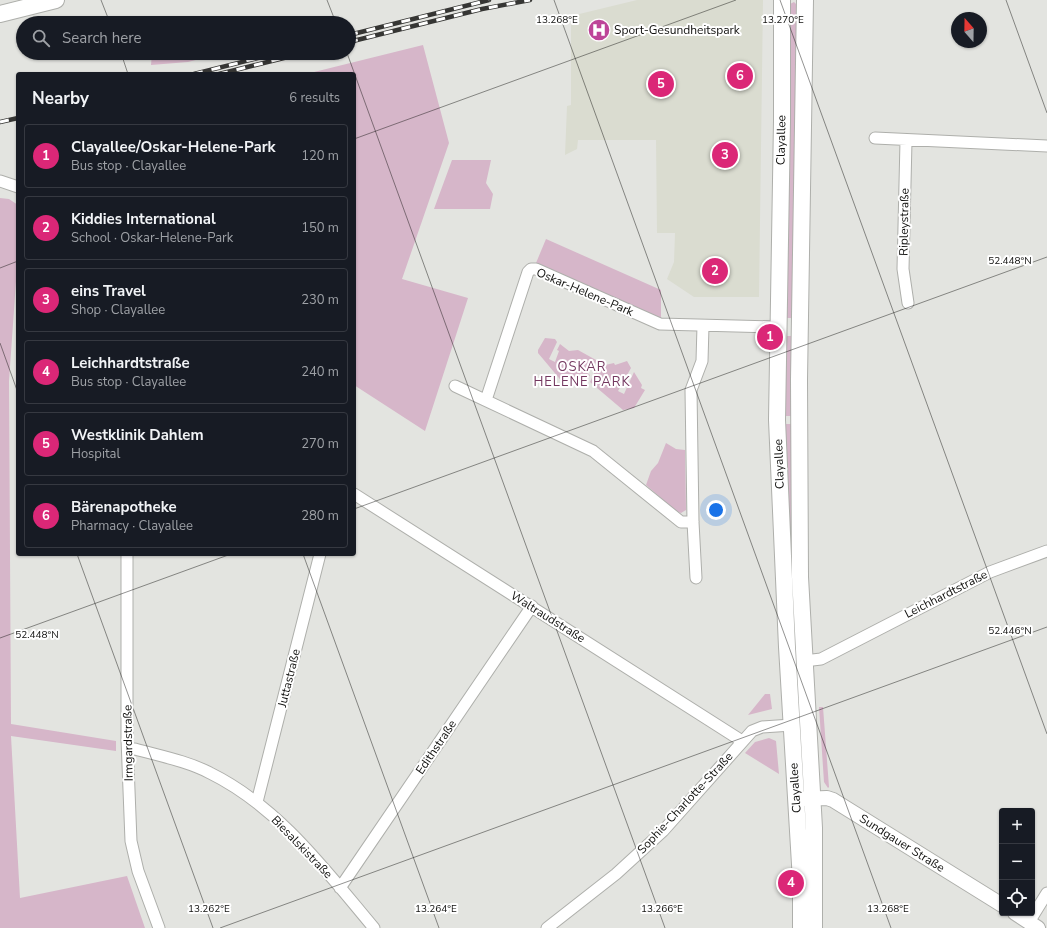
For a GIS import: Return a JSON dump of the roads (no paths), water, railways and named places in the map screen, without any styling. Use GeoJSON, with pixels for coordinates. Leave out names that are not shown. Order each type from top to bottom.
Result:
{"type":"FeatureCollection","features":[{"type":"Feature","properties":{"kind":"main road"},"geometry":{"type":"LineString","coordinates":[[0,14],[56,0]]}},
{"type":"Feature","properties":{"kind":"main road","name":"Clayallee"},"geometry":{"type":"LineString","coordinates":[[782,0],[778,420],[792,725],[801,881],[801,928]]}},
{"type":"Feature","properties":{"kind":"main road","name":"Clayallee"},"geometry":{"type":"LineString","coordinates":[[805,0],[799,380],[800,576],[813,798],[814,928]]}},
{"type":"Feature","properties":{"kind":"street"},"geometry":{"type":"LineString","coordinates":[[875,138],[906,141],[1047,146]]}},
{"type":"Feature","properties":{"kind":"street","name":"Ripleystraße"},"geometry":{"type":"LineString","coordinates":[[906,141],[903,269],[908,302]]}},
{"type":"Feature","properties":{"kind":"street"},"geometry":{"type":"LineString","coordinates":[[0,181],[16,186]]}},
{"type":"Feature","properties":{"kind":"street","name":"Oskar-Helene-Park"},"geometry":{"type":"LineString","coordinates":[[486,400],[528,272],[531,269],[536,269],[660,324],[778,327]]}},
{"type":"Feature","properties":{"kind":"street"},"geometry":{"type":"LineString","coordinates":[[696,578],[692,522],[691,390],[702,361],[703,326]]}},
{"type":"Feature","properties":{"kind":"street"},"geometry":{"type":"LineString","coordinates":[[455,386],[594,451],[681,522],[692,522]]}},
{"type":"Feature","properties":{"kind":"street","name":"Waltraudstraße"},"geometry":{"type":"LineString","coordinates":[[356,495],[742,741]]}},
{"type":"Feature","properties":{"kind":"street","name":"Leichhardtstraße"},"geometry":{"type":"LineString","coordinates":[[804,660],[822,659],[990,572],[1047,551]]}},
{"type":"Feature","properties":{"kind":"street","name":"Irmgardstraße"},"geometry":{"type":"LineString","coordinates":[[127,556],[128,749],[131,841],[138,871],[159,928]]}},
{"type":"Feature","properties":{"kind":"street","name":"Juttastraße"},"geometry":{"type":"LineString","coordinates":[[257,802],[319,556]]}},
{"type":"Feature","properties":{"kind":"street","name":"Edithstraße"},"geometry":{"type":"LineString","coordinates":[[340,888],[532,606]]}},
{"type":"Feature","properties":{"kind":"street","name":"Sophie-Charlotte-Straße"},"geometry":{"type":"LineString","coordinates":[[547,928],[616,874],[662,831],[752,730],[792,725]]}},
{"type":"Feature","properties":{"kind":"street","name":"Biesalskistraße"},"geometry":{"type":"LineString","coordinates":[[128,749],[135,749],[182,762],[209,772],[237,788],[257,802],[291,832],[374,928]]}},
{"type":"Feature","properties":{"kind":"street","name":"Sundgauer Straße"},"geometry":{"type":"LineString","coordinates":[[796,799],[827,798],[833,800],[999,903]]}},
{"type":"Feature","properties":{"kind":"street"},"geometry":{"type":"LineString","coordinates":[[1020,916],[1033,925],[1047,893]]}},
{"type":"Feature","properties":{"kind":"railway"},"geometry":{"type":"LineString","coordinates":[[356,33],[489,0]]}},
{"type":"Feature","properties":{"kind":"railway"},"geometry":{"type":"LineString","coordinates":[[356,40],[482,9],[530,0]]}},
{"type":"Feature","properties":{"kind":"railway"},"geometry":{"type":"LineString","coordinates":[[202,72],[250,60]]}},
{"type":"Feature","properties":{"kind":"railway"},"geometry":{"type":"LineString","coordinates":[[227,72],[276,60]]}},
{"type":"Feature","properties":{"kind":"railway"},"geometry":{"type":"LineString","coordinates":[[0,122],[16,118]]}},
{"type":"Feature","properties":{"kind":"place","name":"Sport-Gesundheitspark"},"geometry":{"type":"Point","coordinates":[599,30]}},
{"type":"Feature","properties":{"kind":"place","name":"Bärenapotheke"},"geometry":{"type":"Point","coordinates":[740,76]}},
{"type":"Feature","properties":{"kind":"place","name":"Westklinik Dahlem"},"geometry":{"type":"Point","coordinates":[661,84]}},
{"type":"Feature","properties":{"kind":"place","name":"eins Travel"},"geometry":{"type":"Point","coordinates":[725,155]}},
{"type":"Feature","properties":{"kind":"place","name":"Kiddies International"},"geometry":{"type":"Point","coordinates":[715,271]}},
{"type":"Feature","properties":{"kind":"place","name":"Clayallee/Oskar-Helene-Park"},"geometry":{"type":"Point","coordinates":[770,337]}},
{"type":"Feature","properties":{"kind":"place","name":"Leichhardtstraße"},"geometry":{"type":"Point","coordinates":[791,883]}},
{"type":"Feature","properties":{"kind":"district","name":"OSKAR HELENE PARK"},"geometry":{"type":"Point","coordinates":[582,374]}}]}
